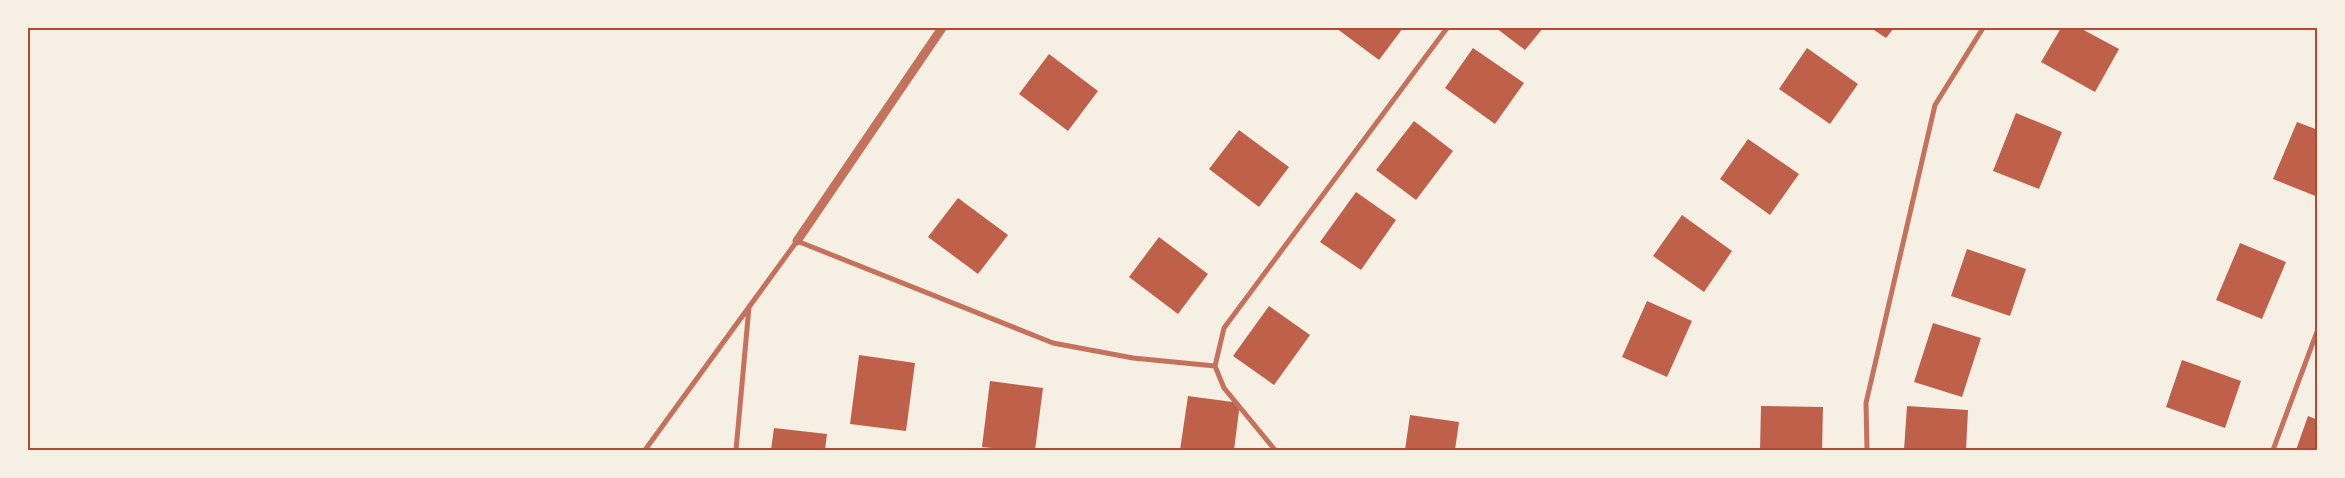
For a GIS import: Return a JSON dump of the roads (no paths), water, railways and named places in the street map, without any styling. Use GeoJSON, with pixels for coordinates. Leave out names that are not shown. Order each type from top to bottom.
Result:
{"type":"FeatureCollection","features":[{"type":"Feature","properties":{"kind":"street"},"geometry":{"type":"LineString","coordinates":[[645,450],[797,241],[942,28]]}},
{"type":"Feature","properties":{"kind":"street"},"geometry":{"type":"LineString","coordinates":[[1275,450],[1224,388],[1214,366],[1224,328],[1447,28]]}},
{"type":"Feature","properties":{"kind":"street"},"geometry":{"type":"LineString","coordinates":[[1867,450],[1866,403],[1935,105],[1983,28]]}},
{"type":"Feature","properties":{"kind":"street"},"geometry":{"type":"LineString","coordinates":[[797,241],[1053,343],[1133,358],[1214,366]]}},
{"type":"Feature","properties":{"kind":"street"},"geometry":{"type":"LineString","coordinates":[[736,450],[749,307]]}},
{"type":"Feature","properties":{"kind":"street"},"geometry":{"type":"LineString","coordinates":[[2273,450],[2318,329]]}}]}
